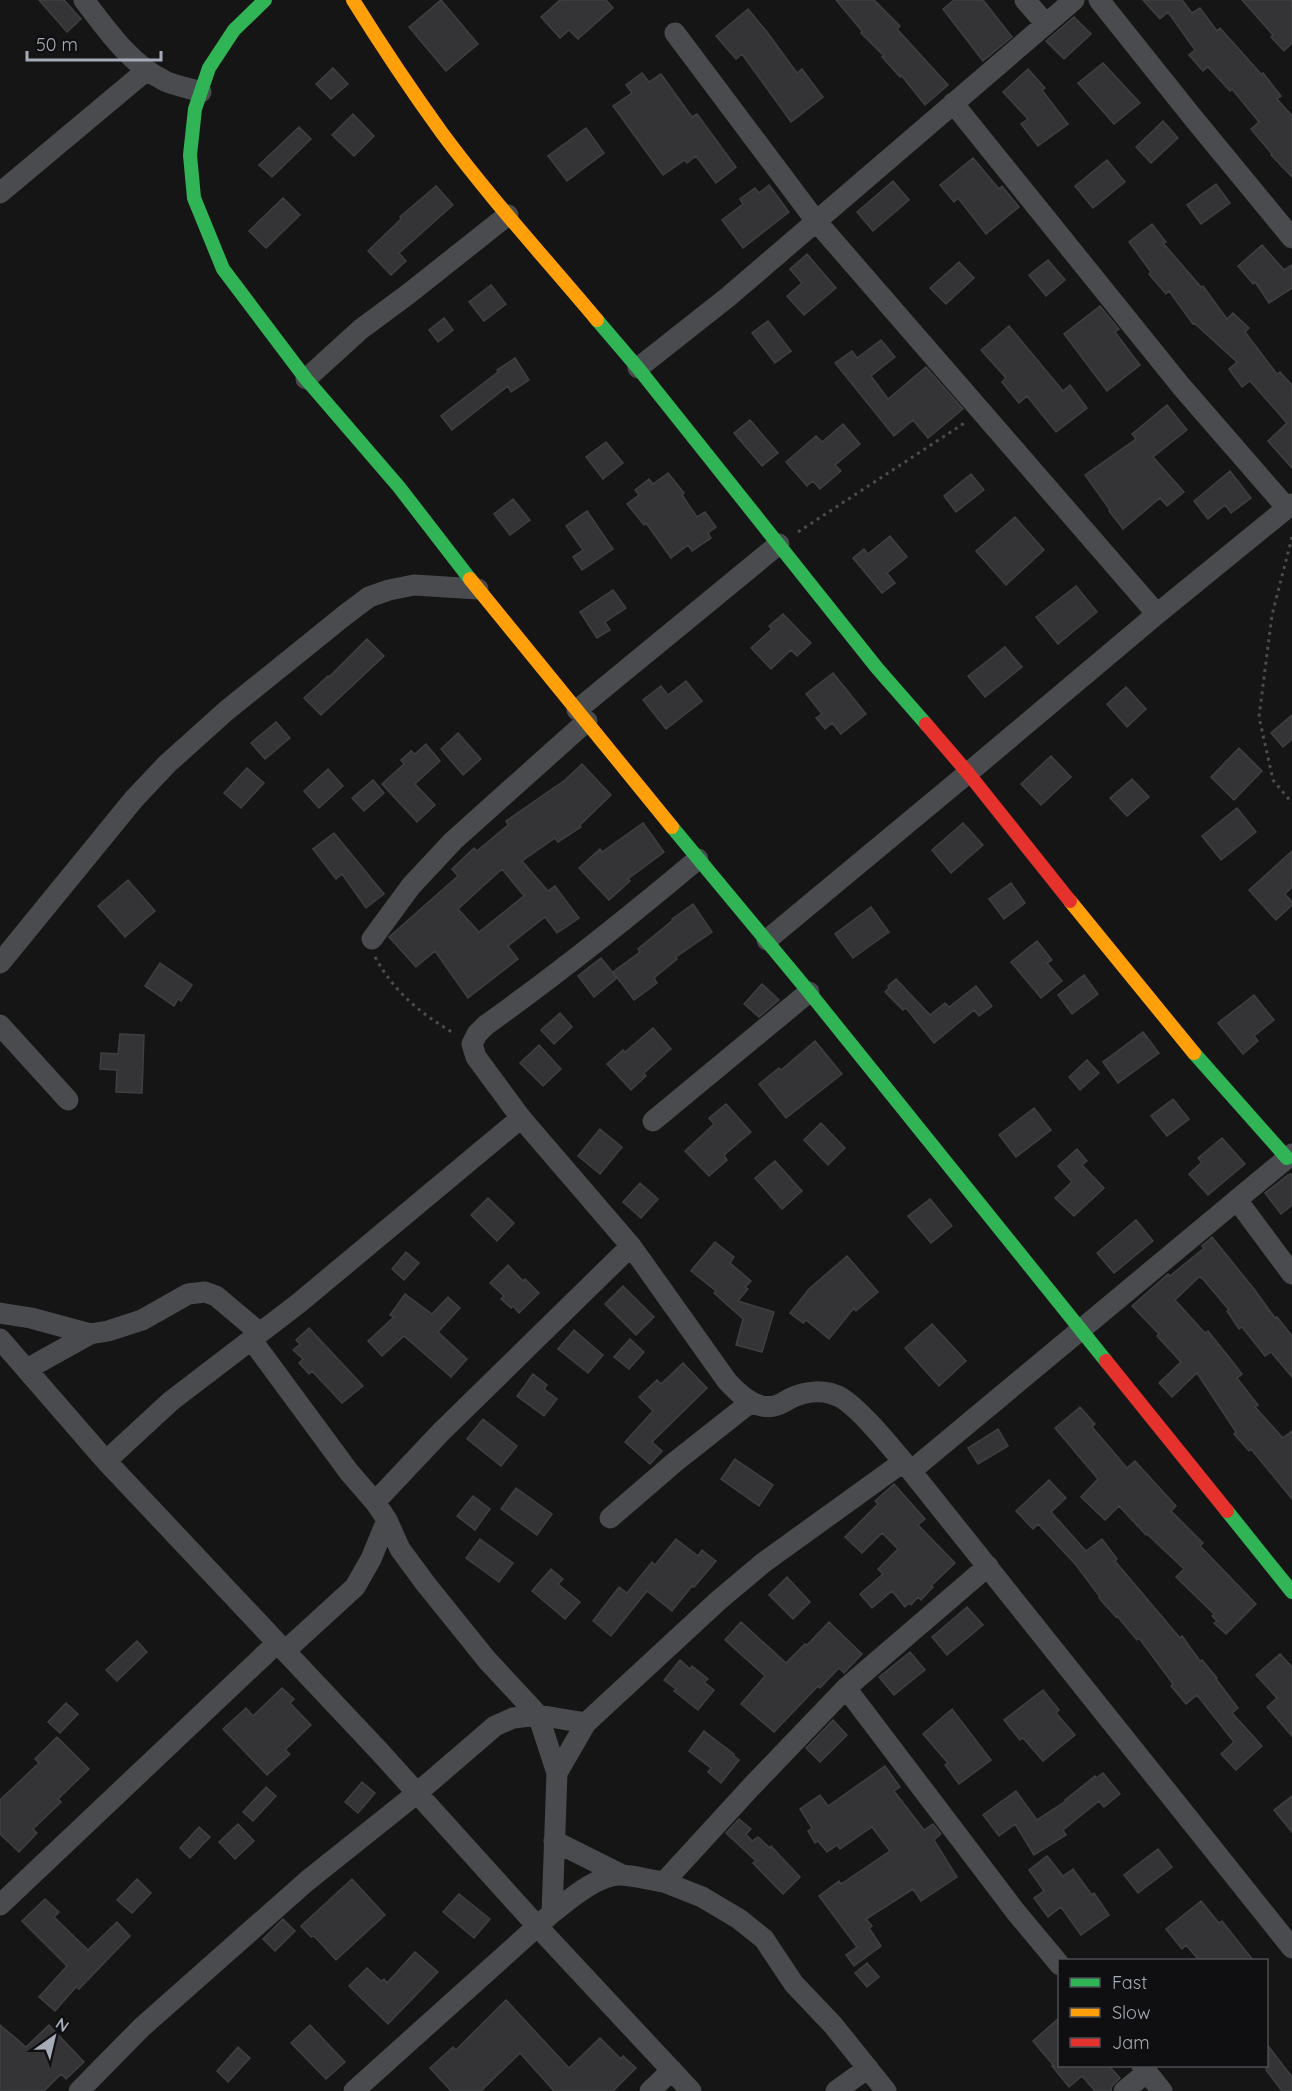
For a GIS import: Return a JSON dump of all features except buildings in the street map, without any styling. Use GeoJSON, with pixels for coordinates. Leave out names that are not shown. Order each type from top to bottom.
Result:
{"type":"FeatureCollection","features":[{"type":"Feature","properties":{"kind":"street"},"geometry":{"type":"LineString","coordinates":[[84,0],[125,52],[147,70],[166,81],[201,92]]}},
{"type":"Feature","properties":{"kind":"street"},"geometry":{"type":"LineString","coordinates":[[265,0],[234,30],[209,68],[195,108],[190,155],[194,198],[223,269],[306,378],[399,487],[478,589],[698,860],[767,940],[1292,1593]]}},
{"type":"Feature","properties":{"kind":"street"},"geometry":{"type":"LineString","coordinates":[[354,0],[387,54],[443,134],[508,215],[638,368],[877,668],[968,773],[1181,1039],[1289,1156],[1081,1328],[907,1466],[763,1563],[586,1723],[557,1773]]}},
{"type":"Feature","properties":{"kind":"street"},"geometry":{"type":"LineString","coordinates":[[1025,0],[1046,24]]}},
{"type":"Feature","properties":{"kind":"street"},"geometry":{"type":"LineString","coordinates":[[638,368],[728,297],[1074,0]]}},
{"type":"Feature","properties":{"kind":"street"},"geometry":{"type":"LineString","coordinates":[[1099,0],[1292,237]]}},
{"type":"Feature","properties":{"kind":"street"},"geometry":{"type":"LineString","coordinates":[[675,33],[816,221],[1157,614]]}},
{"type":"Feature","properties":{"kind":"street"},"geometry":{"type":"LineString","coordinates":[[0,193],[147,70]]}},
{"type":"Feature","properties":{"kind":"street"},"geometry":{"type":"LineString","coordinates":[[767,940],[1289,506],[1181,386],[953,103]]}},
{"type":"Feature","properties":{"kind":"street"},"geometry":{"type":"LineString","coordinates":[[306,378],[361,329],[508,215]]}},
{"type":"Feature","properties":{"kind":"street"},"geometry":{"type":"LineString","coordinates":[[372,939],[411,886],[453,841],[582,715],[779,544]]}},
{"type":"Feature","properties":{"kind":"street"},"geometry":{"type":"LineString","coordinates":[[0,963],[134,800],[167,764],[226,711],[345,615],[369,597],[389,590],[426,585],[478,589]]}},
{"type":"Feature","properties":{"kind":"street"},"geometry":{"type":"LineString","coordinates":[[698,860],[562,970],[486,1025],[477,1034],[472,1044],[476,1058],[521,1119],[631,1246],[737,1392],[751,1402],[763,1406],[775,1406],[803,1392],[820,1392],[839,1397],[857,1411],[907,1466],[1292,1947]]}},
{"type":"Feature","properties":{"kind":"street"},"geometry":{"type":"LineString","coordinates":[[653,1121],[809,992]]}},
{"type":"Feature","properties":{"kind":"street"},"geometry":{"type":"LineString","coordinates":[[0,1025],[68,1100]]}},
{"type":"Feature","properties":{"kind":"street"},"geometry":{"type":"LineString","coordinates":[[106,1461],[171,1401],[299,1303],[521,1119]]}},
{"type":"Feature","properties":{"kind":"street"},"geometry":{"type":"LineString","coordinates":[[1237,1200],[1292,1274]]}},
{"type":"Feature","properties":{"kind":"street"},"geometry":{"type":"LineString","coordinates":[[375,1502],[441,1432],[631,1246]]}},
{"type":"Feature","properties":{"kind":"street"},"geometry":{"type":"LineString","coordinates":[[27,1369],[90,1334],[142,1320],[188,1294],[205,1292],[216,1296],[255,1336],[349,1472],[375,1502],[387,1520],[400,1549],[425,1583],[487,1660],[538,1714],[557,1773],[554,1841],[545,1920]]}},
{"type":"Feature","properties":{"kind":"street"},"geometry":{"type":"LineString","coordinates":[[0,1313],[31,1318],[90,1334]]}},
{"type":"Feature","properties":{"kind":"street"},"geometry":{"type":"LineString","coordinates":[[0,1339],[106,1461],[416,1794],[545,1920],[692,2091]]}},
{"type":"Feature","properties":{"kind":"street"},"geometry":{"type":"LineString","coordinates":[[610,1518],[675,1462],[751,1402]]}},
{"type":"Feature","properties":{"kind":"street"},"geometry":{"type":"LineString","coordinates":[[0,1905],[281,1647],[355,1587],[371,1558],[387,1520]]}},
{"type":"Feature","properties":{"kind":"street"},"geometry":{"type":"LineString","coordinates":[[664,1882],[846,1688],[988,1566]]}},
{"type":"Feature","properties":{"kind":"street"},"geometry":{"type":"LineString","coordinates":[[846,1688],[1058,1964]]}},
{"type":"Feature","properties":{"kind":"street"},"geometry":{"type":"LineString","coordinates":[[79,2091],[142,2026],[307,1881],[416,1794],[495,1726],[513,1718],[538,1714],[586,1723]]}},
{"type":"Feature","properties":{"kind":"street"},"geometry":{"type":"LineString","coordinates":[[554,1841],[620,1874],[664,1882],[702,1897],[739,1919],[764,1939],[794,1984],[833,2025],[886,2091]]}},
{"type":"Feature","properties":{"kind":"street"},"geometry":{"type":"LineString","coordinates":[[354,2091],[545,1920],[585,1888],[620,1874]]}},
{"type":"Feature","properties":{"kind":"street"},"geometry":{"type":"LineString","coordinates":[[836,2091],[868,2068]]}},
{"type":"Feature","properties":{"kind":"street"},"geometry":{"type":"LineString","coordinates":[[1124,2091],[1145,2069],[1162,2091]]}},
{"type":"Feature","properties":{"kind":"street"},"geometry":{"type":"LineString","coordinates":[[650,2091],[672,2070]]}},
{"type":"Feature","properties":{"kind":"path"},"geometry":{"type":"LineString","coordinates":[[779,544],[982,412]]}},
{"type":"Feature","properties":{"kind":"path"},"geometry":{"type":"LineString","coordinates":[[1292,537],[1272,615],[1259,717],[1273,780],[1292,803]]}},
{"type":"Feature","properties":{"kind":"path"},"geometry":{"type":"LineString","coordinates":[[372,939],[371,951],[397,991],[428,1018],[472,1044]]}},
{"type":"Feature","properties":{"kind":"traffic: fast"},"geometry":{"type":"LineString","coordinates":[[265,0],[234,30],[209,68],[195,109],[190,155],[194,198],[223,269],[306,379],[399,487],[470,579]]}},
{"type":"Feature","properties":{"kind":"traffic: fast"},"geometry":{"type":"LineString","coordinates":[[597,320],[638,368],[877,668],[926,724]]}},
{"type":"Feature","properties":{"kind":"traffic: fast"},"geometry":{"type":"LineString","coordinates":[[672,827],[809,992],[1106,1361]]}},
{"type":"Feature","properties":{"kind":"traffic: fast"},"geometry":{"type":"LineString","coordinates":[[1194,1053],[1287,1158]]}},
{"type":"Feature","properties":{"kind":"traffic: fast"},"geometry":{"type":"LineString","coordinates":[[1227,1511],[1292,1592]]}},
{"type":"Feature","properties":{"kind":"traffic: slow"},"geometry":{"type":"LineString","coordinates":[[353,0],[385,51],[460,157],[597,320]]}},
{"type":"Feature","properties":{"kind":"traffic: slow"},"geometry":{"type":"LineString","coordinates":[[470,579],[672,827]]}},
{"type":"Feature","properties":{"kind":"traffic: slow"},"geometry":{"type":"LineString","coordinates":[[1070,901],[1194,1053]]}},
{"type":"Feature","properties":{"kind":"traffic: jam"},"geometry":{"type":"LineString","coordinates":[[926,724],[1070,901]]}},
{"type":"Feature","properties":{"kind":"traffic: jam"},"geometry":{"type":"LineString","coordinates":[[1106,1361],[1227,1511]]}}]}
